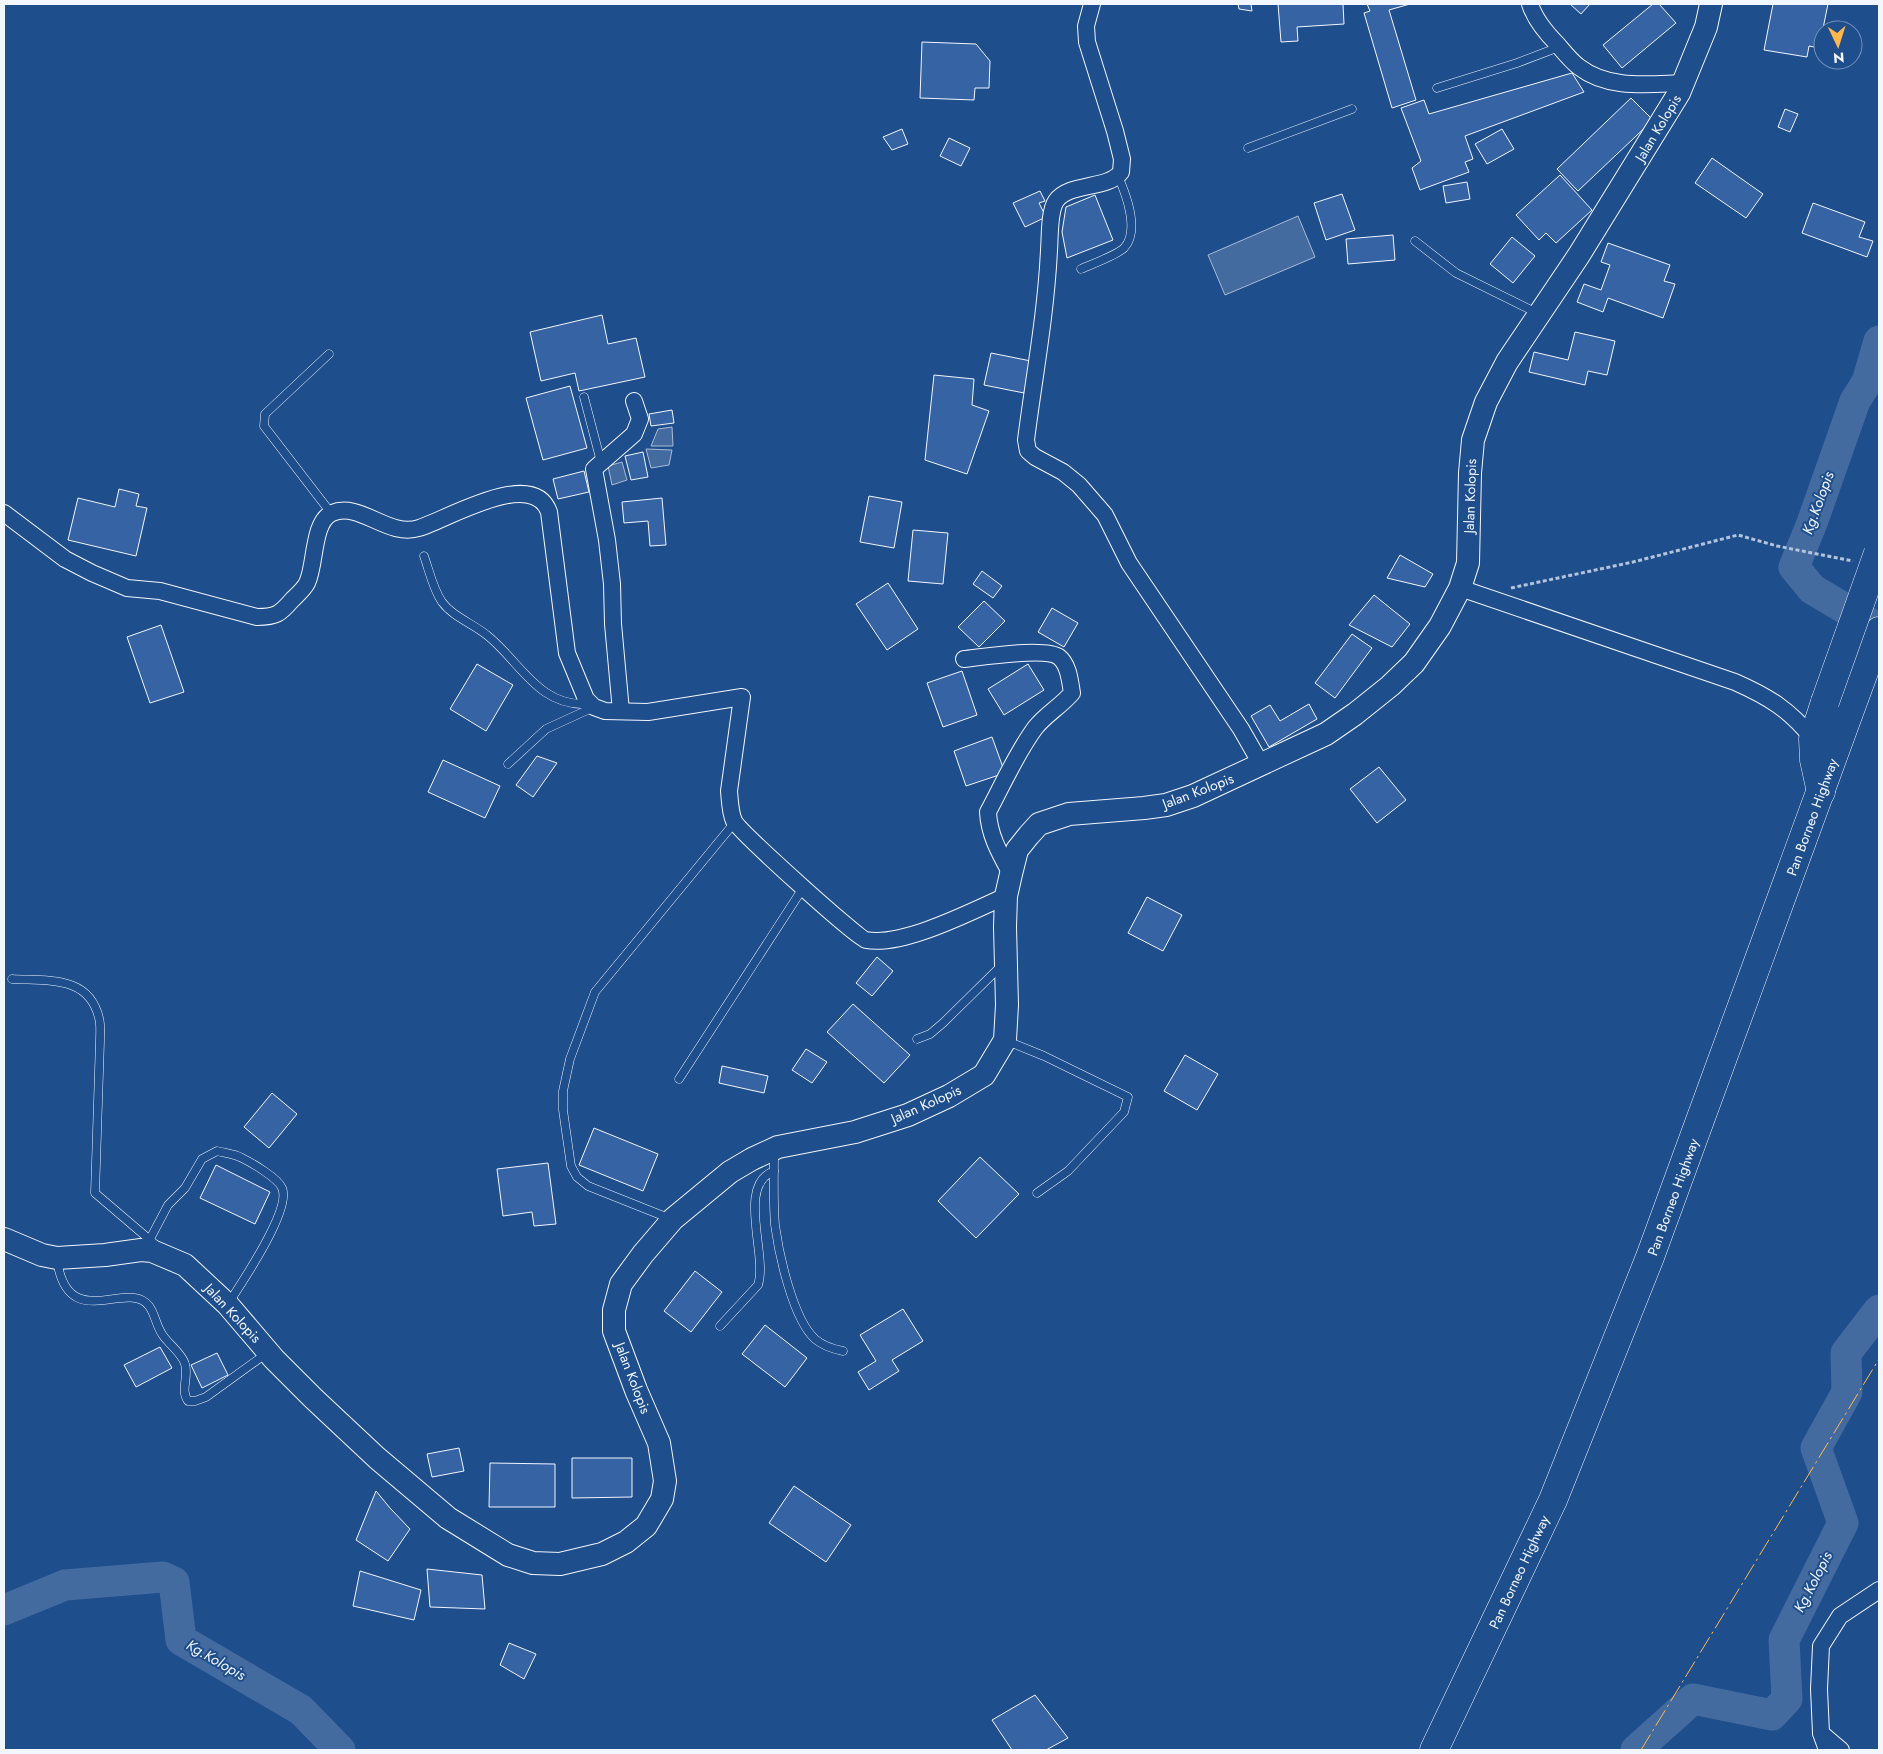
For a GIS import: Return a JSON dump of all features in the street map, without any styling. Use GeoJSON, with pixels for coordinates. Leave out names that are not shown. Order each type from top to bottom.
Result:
{"type":"FeatureCollection","features":[{"type":"Feature","properties":{"kind":"highway"},"geometry":{"type":"LineString","coordinates":[[1821,792],[1814,760],[1813,740],[1879,551]]}},
{"type":"Feature","properties":{"kind":"highway","name":"Pan Borneo Highway"},"geometry":{"type":"LineString","coordinates":[[1434,1750],[1553,1500],[1650,1258],[1879,631]]}},
{"type":"Feature","properties":{"kind":"street"},"geometry":{"type":"LineString","coordinates":[[1092,4],[1086,26],[1087,42],[1119,145],[1122,165],[1121,172],[1118,176],[1065,193],[1056,201],[1052,216],[1047,280],[1026,440],[1028,451],[1063,472],[1079,485],[1105,515],[1129,563],[1241,729],[1262,764]]}},
{"type":"Feature","properties":{"kind":"street"},"geometry":{"type":"LineString","coordinates":[[1530,4],[1546,32],[1559,47],[1578,67],[1594,76],[1611,82],[1643,84],[1684,82]]}},
{"type":"Feature","properties":{"kind":"street","name":"Jalan Kolopis"},"geometry":{"type":"LineString","coordinates":[[4,1239],[42,1255],[56,1258],[105,1255],[141,1250],[152,1251],[185,1265],[228,1305],[268,1352],[313,1398],[377,1458],[448,1518],[508,1555],[533,1563],[560,1564],[602,1554],[626,1542],[646,1526],[662,1499],[665,1480],[659,1443],[636,1390],[614,1330],[614,1310],[621,1284],[672,1219],[730,1172],[774,1148],[855,1132],[908,1115],[949,1096],[984,1075],[1005,1040],[1007,1005],[1005,963],[1006,896],[1017,850],[1039,824],[1069,814],[1166,805],[1193,796],[1326,734],[1390,686],[1414,662],[1440,626],[1460,588],[1468,564],[1470,473],[1473,440],[1486,402],[1507,362],[1626,181],[1679,93],[1706,27],[1711,4]]}},
{"type":"Feature","properties":{"kind":"street"},"geometry":{"type":"LineString","coordinates":[[621,711],[613,624],[612,584],[601,501],[594,469],[634,434],[640,419],[634,401]]}},
{"type":"Feature","properties":{"kind":"street"},"geometry":{"type":"LineString","coordinates":[[4,512],[65,559],[127,588],[169,592],[257,617],[271,617],[278,614],[307,584],[314,559],[317,536],[322,522],[332,513],[352,511],[399,529],[417,529],[500,496],[528,495],[546,503],[549,512],[567,653],[586,699],[592,705],[605,711],[648,712],[742,697],[729,791],[730,805],[735,822],[802,888],[864,940],[885,941],[911,935],[1006,896]]}},
{"type":"Feature","properties":{"kind":"street"},"geometry":{"type":"LineString","coordinates":[[1460,588],[1735,682],[1760,693],[1798,721],[1813,740]]}},
{"type":"Feature","properties":{"kind":"street"},"geometry":{"type":"LineString","coordinates":[[964,659],[1037,652],[1052,653],[1061,658],[1068,671],[1072,693],[1063,704],[1036,726],[1018,755],[988,812],[988,823],[993,839],[1011,874]]}},
{"type":"Feature","properties":{"kind":"street"},"geometry":{"type":"LineString","coordinates":[[1826,1750],[1821,1733],[1821,1646],[1840,1616],[1879,1590]]}},
{"type":"Feature","properties":{"kind":"street"},"geometry":{"type":"LineString","coordinates":[[1821,1733],[1841,1750]]}},
{"type":"Feature","properties":{"kind":"lane"},"geometry":{"type":"LineString","coordinates":[[1437,88],[1517,63],[1559,47]]}},
{"type":"Feature","properties":{"kind":"lane"},"geometry":{"type":"LineString","coordinates":[[1248,148],[1352,109]]}},
{"type":"Feature","properties":{"kind":"lane"},"geometry":{"type":"LineString","coordinates":[[1081,269],[1123,249],[1130,238],[1130,213],[1118,176]]}},
{"type":"Feature","properties":{"kind":"lane"},"geometry":{"type":"LineString","coordinates":[[1415,241],[1456,273],[1539,314]]}},
{"type":"Feature","properties":{"kind":"lane"},"geometry":{"type":"LineString","coordinates":[[329,354],[265,414],[264,426],[332,513]]}},
{"type":"Feature","properties":{"kind":"lane"},"geometry":{"type":"LineString","coordinates":[[584,397],[601,462]]}},
{"type":"Feature","properties":{"kind":"lane"},"geometry":{"type":"LineString","coordinates":[[424,556],[440,600],[449,609],[487,635],[527,676],[551,696],[567,703],[592,705]]}},
{"type":"Feature","properties":{"kind":"lane"},"geometry":{"type":"LineString","coordinates":[[508,764],[546,729],[592,705]]}},
{"type":"Feature","properties":{"kind":"lane"},"geometry":{"type":"LineString","coordinates":[[672,1219],[588,1186],[577,1177],[571,1166],[562,1110],[563,1091],[570,1059],[595,992],[735,822]]}},
{"type":"Feature","properties":{"kind":"lane"},"geometry":{"type":"LineString","coordinates":[[679,1079],[802,888]]}},
{"type":"Feature","properties":{"kind":"lane"},"geometry":{"type":"LineString","coordinates":[[917,1039],[930,1034],[943,1023],[1005,963]]}},
{"type":"Feature","properties":{"kind":"lane"},"geometry":{"type":"LineString","coordinates":[[12,979],[75,985],[86,992],[93,1002],[99,1018],[100,1041],[96,1193],[169,1257]]}},
{"type":"Feature","properties":{"kind":"lane"},"geometry":{"type":"LineString","coordinates":[[1005,1040],[1044,1056],[1128,1097],[1124,1112],[1068,1171],[1037,1193]]}},
{"type":"Feature","properties":{"kind":"lane"},"geometry":{"type":"LineString","coordinates":[[774,1148],[775,1223],[778,1242],[794,1301],[806,1327],[815,1339],[829,1348],[843,1351]]}},
{"type":"Feature","properties":{"kind":"lane"},"geometry":{"type":"LineString","coordinates":[[150,1240],[168,1205],[185,1188],[202,1159],[216,1151],[241,1157],[271,1176],[282,1188],[283,1202],[260,1253],[228,1305]]}},
{"type":"Feature","properties":{"kind":"lane"},"geometry":{"type":"LineString","coordinates":[[720,1326],[758,1285],[761,1260],[755,1204],[761,1179],[774,1171]]}},
{"type":"Feature","properties":{"kind":"lane"},"geometry":{"type":"LineString","coordinates":[[56,1258],[63,1282],[69,1291],[83,1300],[92,1302],[127,1298],[137,1299],[149,1305],[161,1333],[184,1362],[186,1375],[184,1390],[188,1401],[196,1401],[206,1397],[268,1352]]}},
{"type":"Feature","properties":{"kind":"path"},"geometry":{"type":"LineString","coordinates":[[1503,590],[1633,562],[1738,535],[1776,546],[1853,561]]}},
{"type":"Feature","properties":{"kind":"water"},"geometry":{"type":"Polygon","coordinates":[[[1298,216],[1315,257],[1225,295],[1208,255],[1298,216]]]}},
{"type":"Feature","properties":{"kind":"water"},"geometry":{"type":"Polygon","coordinates":[[[672,427],[673,446],[651,446],[658,429],[672,427]]]}},
{"type":"Feature","properties":{"kind":"water"},"geometry":{"type":"Polygon","coordinates":[[[646,449],[672,450],[669,465],[651,468],[646,449]]]}},
{"type":"Feature","properties":{"kind":"water"},"geometry":{"type":"Polygon","coordinates":[[[622,462],[627,480],[612,485],[608,466],[622,462]]]}},
{"type":"Feature","properties":{"kind":"building"},"geometry":{"type":"Polygon","coordinates":[[[1238,4],[1251,4],[1252,11],[1239,9],[1238,4]]]}},
{"type":"Feature","properties":{"kind":"building"},"geometry":{"type":"Polygon","coordinates":[[[1278,4],[1343,4],[1344,24],[1297,27],[1298,41],[1281,42],[1278,4]]]}},
{"type":"Feature","properties":{"kind":"building"},"geometry":{"type":"Polygon","coordinates":[[[1367,4],[1410,4],[1389,10],[1416,100],[1392,108],[1364,13],[1370,11],[1367,4]]]}},
{"type":"Feature","properties":{"kind":"building"},"geometry":{"type":"Polygon","coordinates":[[[1570,4],[1590,4],[1581,14],[1570,4]]]}},
{"type":"Feature","properties":{"kind":"building"},"geometry":{"type":"Polygon","coordinates":[[[1653,4],[1659,4],[1676,23],[1622,68],[1603,45],[1653,4]]]}},
{"type":"Feature","properties":{"kind":"building"},"geometry":{"type":"Polygon","coordinates":[[[1773,4],[1828,4],[1825,20],[1813,20],[1813,47],[1809,46],[1807,57],[1764,50],[1773,4]]]}},
{"type":"Feature","properties":{"kind":"building"},"geometry":{"type":"Polygon","coordinates":[[[922,42],[976,44],[990,61],[989,88],[975,88],[974,100],[920,98],[922,42]]]}},
{"type":"Feature","properties":{"kind":"building"},"geometry":{"type":"Polygon","coordinates":[[[1572,73],[1584,92],[1465,136],[1473,159],[1465,162],[1469,172],[1420,190],[1412,168],[1421,161],[1401,108],[1424,100],[1429,114],[1572,73]]]}},
{"type":"Feature","properties":{"kind":"building"},"geometry":{"type":"Polygon","coordinates":[[[1631,98],[1653,120],[1578,191],[1557,169],[1631,98]]]}},
{"type":"Feature","properties":{"kind":"building"},"geometry":{"type":"Polygon","coordinates":[[[1785,109],[1798,114],[1790,132],[1778,127],[1785,109]]]}},
{"type":"Feature","properties":{"kind":"building"},"geometry":{"type":"Polygon","coordinates":[[[902,129],[908,144],[892,150],[883,137],[902,129]]]}},
{"type":"Feature","properties":{"kind":"building"},"geometry":{"type":"Polygon","coordinates":[[[1502,129],[1514,149],[1487,164],[1475,144],[1502,129]]]}},
{"type":"Feature","properties":{"kind":"building"},"geometry":{"type":"Polygon","coordinates":[[[949,138],[970,148],[961,166],[940,156],[949,138]]]}},
{"type":"Feature","properties":{"kind":"building"},"geometry":{"type":"Polygon","coordinates":[[[1712,158],[1763,194],[1746,218],[1695,183],[1712,158]]]}},
{"type":"Feature","properties":{"kind":"building"},"geometry":{"type":"Polygon","coordinates":[[[1560,175],[1592,210],[1556,243],[1546,233],[1539,240],[1516,215],[1560,175]]]}},
{"type":"Feature","properties":{"kind":"building"},"geometry":{"type":"Polygon","coordinates":[[[1467,182],[1470,199],[1446,203],[1443,186],[1467,182]]]}},
{"type":"Feature","properties":{"kind":"building"},"geometry":{"type":"Polygon","coordinates":[[[1040,191],[1045,201],[1039,203],[1046,217],[1025,227],[1013,203],[1040,191]]]}},
{"type":"Feature","properties":{"kind":"building"},"geometry":{"type":"Polygon","coordinates":[[[1342,194],[1355,230],[1326,240],[1314,203],[1342,194]]]}},
{"type":"Feature","properties":{"kind":"building"},"geometry":{"type":"Polygon","coordinates":[[[1095,195],[1113,240],[1067,258],[1062,232],[1066,207],[1095,195]]]}},
{"type":"Feature","properties":{"kind":"building"},"geometry":{"type":"Polygon","coordinates":[[[1813,203],[1865,222],[1859,237],[1873,241],[1867,257],[1802,233],[1813,203]]]}},
{"type":"Feature","properties":{"kind":"building"},"geometry":{"type":"Polygon","coordinates":[[[1393,235],[1395,260],[1348,264],[1346,239],[1393,235]]]}},
{"type":"Feature","properties":{"kind":"building"},"geometry":{"type":"Polygon","coordinates":[[[1512,237],[1535,256],[1513,283],[1490,264],[1512,237]]]}},
{"type":"Feature","properties":{"kind":"building"},"geometry":{"type":"Polygon","coordinates":[[[1608,243],[1670,265],[1664,281],[1675,284],[1663,318],[1608,298],[1603,312],[1577,302],[1584,284],[1601,290],[1610,265],[1601,262],[1608,243]]]}},
{"type":"Feature","properties":{"kind":"building"},"geometry":{"type":"Polygon","coordinates":[[[602,315],[608,344],[636,338],[645,377],[579,391],[575,373],[541,381],[530,332],[602,315]]]}},
{"type":"Feature","properties":{"kind":"building"},"geometry":{"type":"Polygon","coordinates":[[[1575,332],[1615,341],[1607,375],[1588,371],[1585,385],[1529,372],[1534,352],[1568,360],[1575,332]]]}},
{"type":"Feature","properties":{"kind":"building"},"geometry":{"type":"Polygon","coordinates":[[[991,353],[1031,361],[1024,393],[984,385],[991,353]]]}},
{"type":"Feature","properties":{"kind":"building"},"geometry":{"type":"Polygon","coordinates":[[[934,375],[974,379],[972,405],[989,411],[967,474],[925,460],[934,375]]]}},
{"type":"Feature","properties":{"kind":"building"},"geometry":{"type":"Polygon","coordinates":[[[570,386],[587,448],[543,460],[526,398],[570,386]]]}},
{"type":"Feature","properties":{"kind":"building"},"geometry":{"type":"Polygon","coordinates":[[[672,410],[674,423],[651,426],[649,414],[672,410]]]}},
{"type":"Feature","properties":{"kind":"building"},"geometry":{"type":"Polygon","coordinates":[[[643,452],[648,477],[631,480],[625,456],[643,452]]]}},
{"type":"Feature","properties":{"kind":"building"},"geometry":{"type":"Polygon","coordinates":[[[584,471],[589,492],[558,499],[553,479],[584,471]]]}},
{"type":"Feature","properties":{"kind":"building"},"geometry":{"type":"Polygon","coordinates":[[[119,489],[139,494],[136,506],[147,508],[136,556],[68,540],[78,498],[115,507],[119,489]]]}},
{"type":"Feature","properties":{"kind":"building"},"geometry":{"type":"Polygon","coordinates":[[[869,496],[902,502],[894,548],[860,542],[869,496]]]}},
{"type":"Feature","properties":{"kind":"building"},"geometry":{"type":"Polygon","coordinates":[[[662,498],[666,545],[650,546],[648,521],[624,523],[622,502],[662,498]]]}},
{"type":"Feature","properties":{"kind":"building"},"geometry":{"type":"Polygon","coordinates":[[[913,530],[948,533],[943,584],[908,581],[913,530]]]}},
{"type":"Feature","properties":{"kind":"building"},"geometry":{"type":"Polygon","coordinates":[[[1400,555],[1433,574],[1425,587],[1387,578],[1400,555]]]}},
{"type":"Feature","properties":{"kind":"building"},"geometry":{"type":"Polygon","coordinates":[[[982,571],[1002,586],[993,598],[973,584],[982,571]]]}},
{"type":"Feature","properties":{"kind":"building"},"geometry":{"type":"Polygon","coordinates":[[[888,583],[918,629],[887,650],[856,604],[888,583]]]}},
{"type":"Feature","properties":{"kind":"building"},"geometry":{"type":"Polygon","coordinates":[[[1374,595],[1410,624],[1392,647],[1349,625],[1374,595]]]}},
{"type":"Feature","properties":{"kind":"building"},"geometry":{"type":"Polygon","coordinates":[[[984,601],[1005,621],[979,647],[958,627],[984,601]]]}},
{"type":"Feature","properties":{"kind":"building"},"geometry":{"type":"Polygon","coordinates":[[[1052,608],[1078,623],[1064,647],[1038,632],[1052,608]]]}},
{"type":"Feature","properties":{"kind":"building"},"geometry":{"type":"Polygon","coordinates":[[[161,625],[184,692],[150,703],[127,637],[161,625]]]}},
{"type":"Feature","properties":{"kind":"building"},"geometry":{"type":"Polygon","coordinates":[[[1352,634],[1372,648],[1335,698],[1315,683],[1352,634]]]}},
{"type":"Feature","properties":{"kind":"building"},"geometry":{"type":"Polygon","coordinates":[[[477,664],[513,685],[486,731],[450,709],[477,664]]]}},
{"type":"Feature","properties":{"kind":"building"},"geometry":{"type":"Polygon","coordinates":[[[1028,664],[1044,690],[1004,715],[988,689],[1028,664]]]}},
{"type":"Feature","properties":{"kind":"building"},"geometry":{"type":"Polygon","coordinates":[[[962,671],[977,715],[943,727],[927,683],[962,671]]]}},
{"type":"Feature","properties":{"kind":"building"},"geometry":{"type":"Polygon","coordinates":[[[1309,704],[1317,719],[1269,747],[1251,716],[1270,705],[1280,721],[1309,704]]]}},
{"type":"Feature","properties":{"kind":"building"},"geometry":{"type":"Polygon","coordinates":[[[992,737],[1005,773],[966,786],[954,751],[992,737]]]}},
{"type":"Feature","properties":{"kind":"building"},"geometry":{"type":"Polygon","coordinates":[[[537,756],[557,763],[533,797],[516,785],[537,756]]]}},
{"type":"Feature","properties":{"kind":"building"},"geometry":{"type":"Polygon","coordinates":[[[443,760],[500,786],[485,818],[428,792],[443,760]]]}},
{"type":"Feature","properties":{"kind":"building"},"geometry":{"type":"Polygon","coordinates":[[[1379,767],[1406,800],[1377,823],[1350,789],[1379,767]]]}},
{"type":"Feature","properties":{"kind":"building"},"geometry":{"type":"Polygon","coordinates":[[[1147,897],[1182,915],[1163,951],[1128,933],[1147,897]]]}},
{"type":"Feature","properties":{"kind":"building"},"geometry":{"type":"Polygon","coordinates":[[[877,957],[893,971],[872,996],[856,983],[877,957]]]}},
{"type":"Feature","properties":{"kind":"building"},"geometry":{"type":"Polygon","coordinates":[[[853,1004],[910,1055],[884,1083],[827,1032],[853,1004]]]}},
{"type":"Feature","properties":{"kind":"building"},"geometry":{"type":"Polygon","coordinates":[[[806,1049],[827,1062],[812,1083],[792,1070],[806,1049]]]}},
{"type":"Feature","properties":{"kind":"building"},"geometry":{"type":"Polygon","coordinates":[[[1185,1055],[1218,1074],[1197,1110],[1164,1091],[1185,1055]]]}},
{"type":"Feature","properties":{"kind":"building"},"geometry":{"type":"Polygon","coordinates":[[[722,1066],[768,1076],[764,1093],[719,1083],[722,1066]]]}},
{"type":"Feature","properties":{"kind":"building"},"geometry":{"type":"Polygon","coordinates":[[[272,1093],[297,1114],[269,1148],[244,1127],[272,1093]]]}},
{"type":"Feature","properties":{"kind":"building"},"geometry":{"type":"Polygon","coordinates":[[[594,1128],[658,1154],[643,1191],[579,1165],[594,1128]]]}},
{"type":"Feature","properties":{"kind":"building"},"geometry":{"type":"Polygon","coordinates":[[[980,1157],[1019,1194],[976,1238],[938,1201],[980,1157]]]}},
{"type":"Feature","properties":{"kind":"building"},"geometry":{"type":"Polygon","coordinates":[[[548,1163],[556,1224],[534,1226],[532,1212],[503,1216],[497,1169],[548,1163]]]}},
{"type":"Feature","properties":{"kind":"building"},"geometry":{"type":"Polygon","coordinates":[[[216,1165],[270,1192],[255,1224],[200,1198],[216,1165]]]}},
{"type":"Feature","properties":{"kind":"building"},"geometry":{"type":"Polygon","coordinates":[[[695,1271],[722,1292],[691,1332],[664,1311],[695,1271]]]}},
{"type":"Feature","properties":{"kind":"building"},"geometry":{"type":"Polygon","coordinates":[[[903,1309],[923,1341],[892,1360],[899,1371],[869,1390],[858,1372],[876,1361],[860,1335],[903,1309]]]}},
{"type":"Feature","properties":{"kind":"building"},"geometry":{"type":"Polygon","coordinates":[[[765,1325],[807,1358],[785,1387],[742,1354],[765,1325]]]}},
{"type":"Feature","properties":{"kind":"building"},"geometry":{"type":"Polygon","coordinates":[[[160,1347],[172,1368],[136,1387],[124,1365],[160,1347]]]}},
{"type":"Feature","properties":{"kind":"building"},"geometry":{"type":"Polygon","coordinates":[[[217,1353],[228,1375],[202,1388],[191,1365],[217,1353]]]}},
{"type":"Feature","properties":{"kind":"building"},"geometry":{"type":"Polygon","coordinates":[[[459,1448],[464,1471],[432,1477],[427,1454],[459,1448]]]}},
{"type":"Feature","properties":{"kind":"building"},"geometry":{"type":"Polygon","coordinates":[[[572,1458],[632,1458],[632,1497],[572,1498],[572,1458]]]}},
{"type":"Feature","properties":{"kind":"building"},"geometry":{"type":"Polygon","coordinates":[[[490,1463],[555,1464],[555,1507],[489,1507],[490,1463]]]}},
{"type":"Feature","properties":{"kind":"building"},"geometry":{"type":"Polygon","coordinates":[[[794,1486],[851,1525],[826,1562],[769,1523],[794,1486]]]}},
{"type":"Feature","properties":{"kind":"building"},"geometry":{"type":"Polygon","coordinates":[[[376,1491],[410,1529],[388,1561],[356,1540],[376,1491]]]}},
{"type":"Feature","properties":{"kind":"building"},"geometry":{"type":"Polygon","coordinates":[[[427,1569],[482,1575],[485,1609],[430,1607],[427,1569]]]}},
{"type":"Feature","properties":{"kind":"building"},"geometry":{"type":"Polygon","coordinates":[[[360,1571],[421,1590],[414,1620],[353,1606],[360,1571]]]}},
{"type":"Feature","properties":{"kind":"building"},"geometry":{"type":"Polygon","coordinates":[[[509,1643],[536,1654],[524,1679],[500,1665],[509,1643]]]}},
{"type":"Feature","properties":{"kind":"building"},"geometry":{"type":"Polygon","coordinates":[[[1035,1695],[1068,1738],[1046,1750],[1012,1750],[992,1720],[1035,1695]]]}},
{"type":"Feature","properties":{"kind":"waterway","name":"Kg.Kolopis"},"geometry":{"type":"LineString","coordinates":[[1879,341],[1867,382],[1855,401],[1812,523],[1794,567],[1812,589],[1879,629]]}},
{"type":"Feature","properties":{"kind":"waterway","name":"Kg.Kolopis"},"geometry":{"type":"LineString","coordinates":[[1636,1750],[1693,1699],[1772,1715],[1787,1699],[1784,1640],[1843,1523],[1816,1448],[1847,1392],[1846,1353],[1879,1310]]}},
{"type":"Feature","properties":{"kind":"waterway","name":"Kg.Kolopis"},"geometry":{"type":"LineString","coordinates":[[4,1610],[65,1585],[163,1577],[174,1582],[181,1640],[301,1710],[340,1750]]}},
{"type":"Feature","properties":{"kind":"power"},"geometry":{"type":"LineString","coordinates":[[1641,1750],[1879,1359]]}}]}
